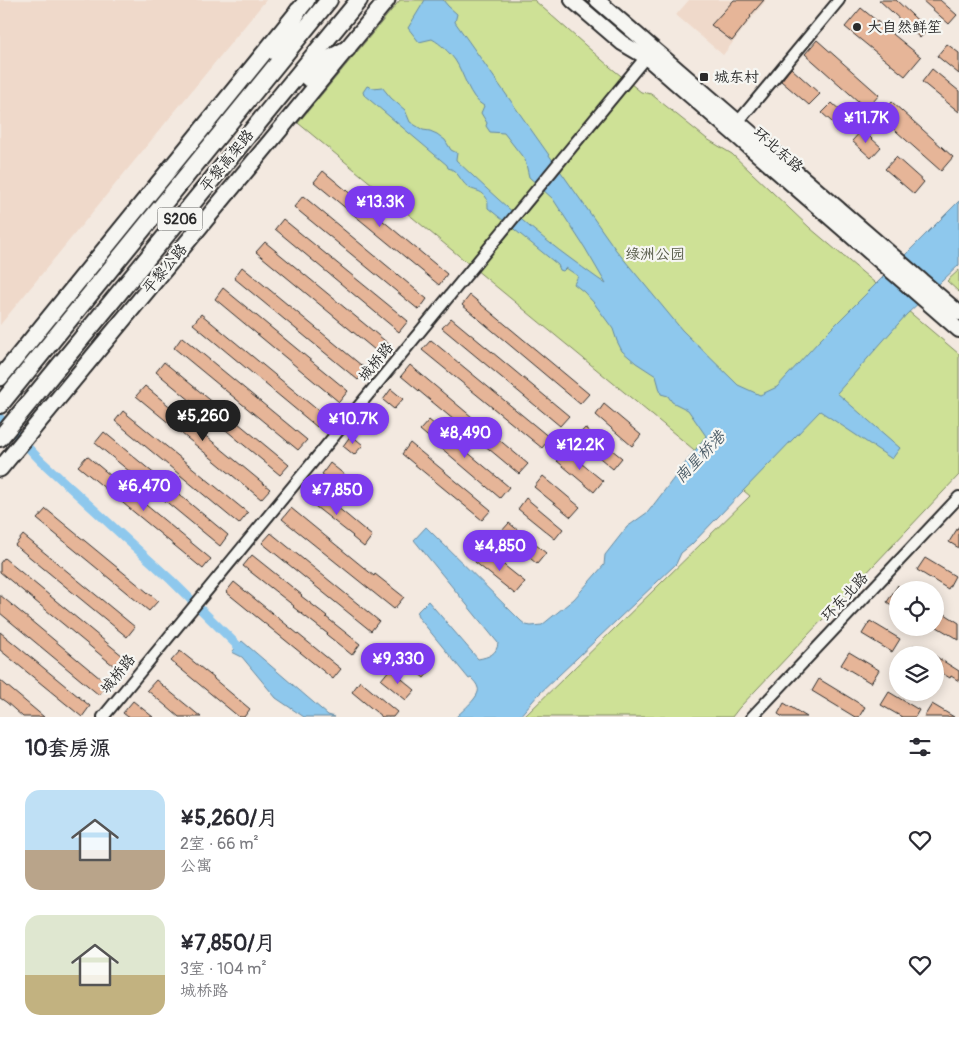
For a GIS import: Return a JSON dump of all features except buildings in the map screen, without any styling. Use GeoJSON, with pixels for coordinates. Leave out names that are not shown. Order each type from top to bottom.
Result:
{"type":"FeatureCollection","features":[{"type":"Feature","properties":{"kind":"highway","name":"平黎高架路"},"geometry":{"type":"LineString","coordinates":[[0,404],[329,0]]}},
{"type":"Feature","properties":{"kind":"highway","name":"平黎高架路"},"geometry":{"type":"LineString","coordinates":[[0,438],[359,0]]}},
{"type":"Feature","properties":{"kind":"highway"},"geometry":{"type":"LineString","coordinates":[[87,298],[127,234],[281,44],[303,6]]}},
{"type":"Feature","properties":{"kind":"highway"},"geometry":{"type":"LineString","coordinates":[[104,311],[153,265],[318,65],[347,49]]}},
{"type":"Feature","properties":{"kind":"main road","name":"平黎公路"},"geometry":{"type":"LineString","coordinates":[[0,469],[388,0]]}},
{"type":"Feature","properties":{"kind":"main road","name":"环北东路"},"geometry":{"type":"LineString","coordinates":[[572,0],[622,43],[649,53],[738,122],[935,301],[959,330]]}},
{"type":"Feature","properties":{"kind":"main road","name":"环北东路"},"geometry":{"type":"LineString","coordinates":[[597,0],[649,53],[889,260]]}},
{"type":"Feature","properties":{"kind":"main road"},"geometry":{"type":"LineString","coordinates":[[0,378],[303,6]]}},
{"type":"Feature","properties":{"kind":"main road","name":"环北东路"},"geometry":{"type":"LineString","coordinates":[[935,301],[959,313]]}},
{"type":"Feature","properties":{"kind":"street"},"geometry":{"type":"LineString","coordinates":[[738,122],[839,0]]}},
{"type":"Feature","properties":{"kind":"street","name":"城桥路"},"geometry":{"type":"LineString","coordinates":[[103,717],[649,53]]}},
{"type":"Feature","properties":{"kind":"street","name":"环东北路"},"geometry":{"type":"LineString","coordinates":[[752,717],[959,497]]}},
{"type":"Feature","properties":{"kind":"shaded area"},"geometry":{"type":"Polygon","coordinates":[[[0,0],[266,0],[0,325],[0,0]]]}},
{"type":"Feature","properties":{"kind":"shaded area"},"geometry":{"type":"Polygon","coordinates":[[[689,0],[766,0],[723,55],[676,15],[689,0]]]}},
{"type":"Feature","properties":{"kind":"green space","name":"绿洲公园"},"geometry":{"type":"Polygon","coordinates":[[[400,0],[534,0],[641,92],[651,94],[707,139],[732,154],[810,228],[959,354],[959,475],[732,717],[524,717],[750,496],[298,123],[400,0]]]}},
{"type":"Feature","properties":{"kind":"green space"},"geometry":{"type":"Polygon","coordinates":[[[959,270],[959,292],[947,281],[959,270]]]}},
{"type":"Feature","properties":{"kind":"water","name":"南星桥港"},"geometry":{"type":"Polygon","coordinates":[[[425,0],[443,0],[457,14],[455,22],[616,250],[682,330],[738,385],[760,395],[777,387],[819,341],[959,201],[959,265],[906,315],[837,393],[900,448],[892,459],[820,411],[691,545],[681,553],[676,564],[538,695],[519,717],[456,717],[477,695],[478,687],[471,678],[469,679],[419,618],[418,611],[428,601],[478,659],[492,654],[496,650],[498,643],[414,540],[426,527],[521,621],[531,626],[542,625],[574,599],[604,565],[605,555],[627,527],[648,512],[706,436],[688,410],[672,402],[668,396],[661,394],[656,376],[622,351],[613,329],[594,303],[574,284],[578,276],[566,268],[563,271],[560,270],[558,265],[488,208],[486,197],[483,194],[465,185],[457,173],[448,168],[447,165],[364,95],[363,92],[367,86],[373,88],[382,87],[405,110],[410,122],[423,130],[437,134],[445,140],[451,150],[457,153],[456,160],[499,200],[544,238],[606,284],[553,199],[529,177],[525,160],[504,133],[490,132],[481,113],[484,106],[474,97],[455,60],[445,48],[432,39],[419,42],[408,28],[425,0]]]}},
{"type":"Feature","properties":{"kind":"water"},"geometry":{"type":"Polygon","coordinates":[[[242,641],[328,715],[335,717],[304,717],[276,698],[242,657],[232,652],[242,641]]]}},
{"type":"Feature","properties":{"kind":"waterway"},"geometry":{"type":"LineString","coordinates":[[0,418],[40,460],[171,580],[245,653]]}},
{"type":"Feature","properties":{"kind":"place","name":"大自然鲜笙"},"geometry":{"type":"Point","coordinates":[857,27]}},
{"type":"Feature","properties":{"kind":"place","name":"城东村"},"geometry":{"type":"Point","coordinates":[704,77]}}]}
